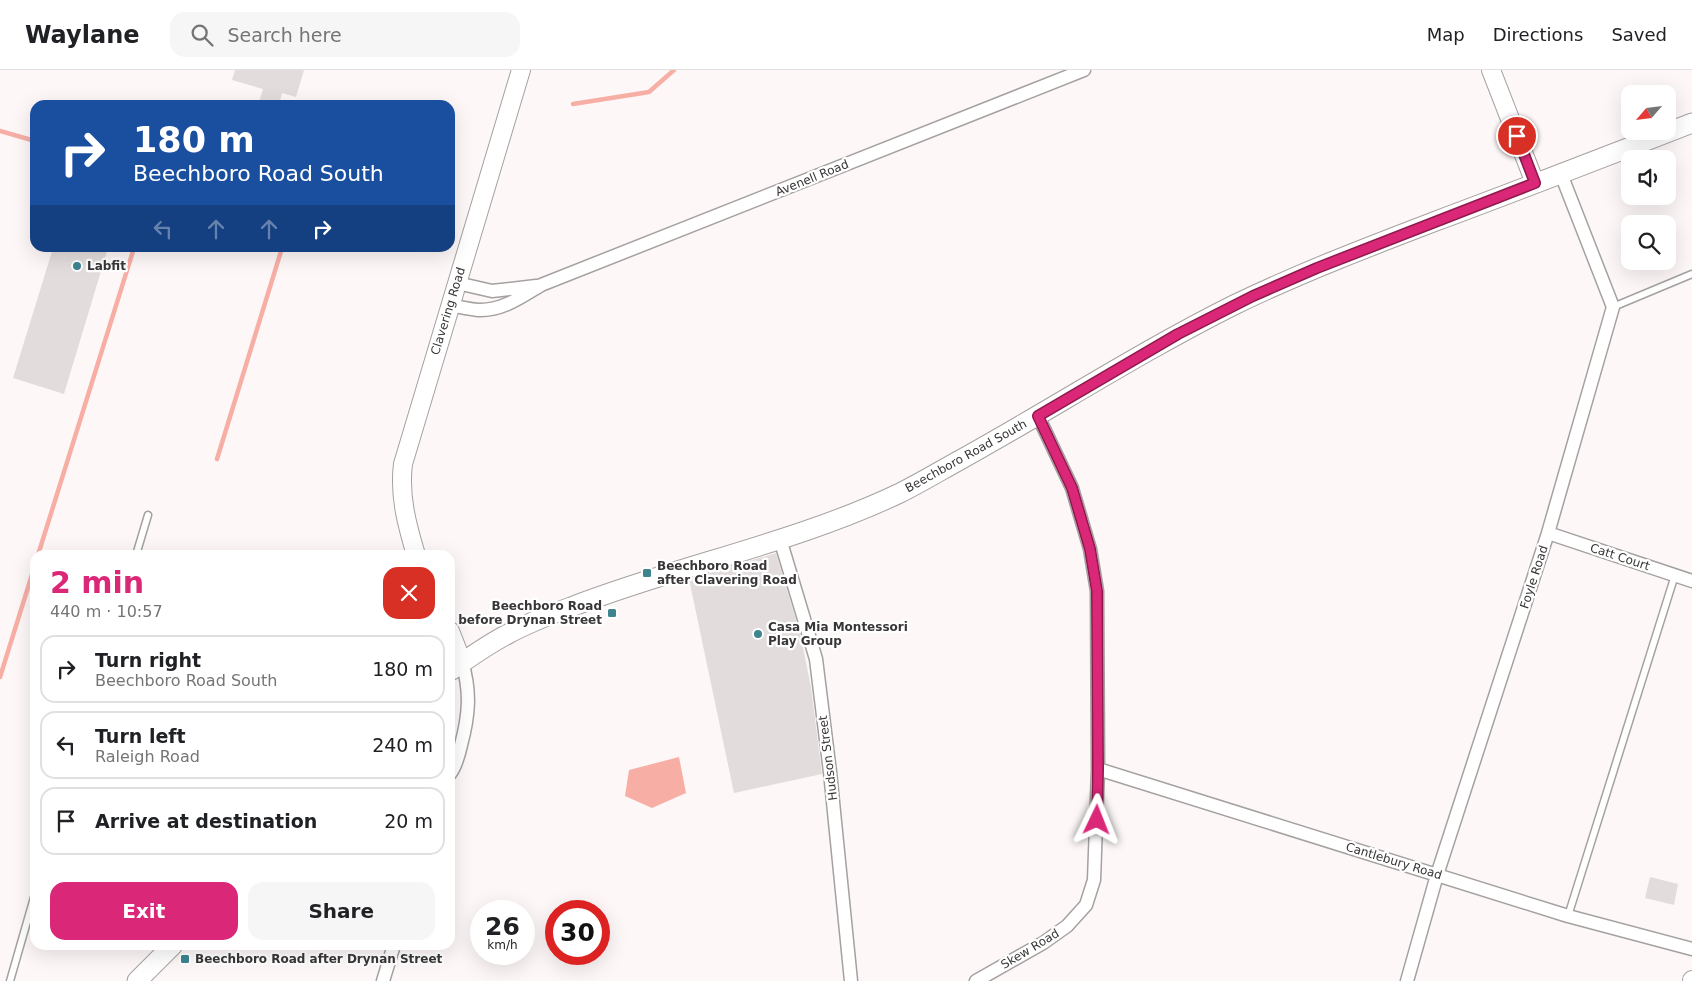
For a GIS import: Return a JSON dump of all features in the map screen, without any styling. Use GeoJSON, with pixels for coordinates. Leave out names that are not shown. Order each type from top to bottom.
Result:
{"type":"FeatureCollection","features":[{"type":"Feature","properties":{"kind":"main road","name":"Beechboro Road South"},"geometry":{"type":"LineString","coordinates":[[456,667],[514,631],[611,591],[780,539],[850,514],[901,492],[1038,416],[1178,334],[1245,300],[1317,268],[1692,123]]}},
{"type":"Feature","properties":{"kind":"main road"},"geometry":{"type":"LineString","coordinates":[[137,981],[168,950]]}},
{"type":"Feature","properties":{"kind":"street","name":"Clavering Road"},"geometry":{"type":"LineString","coordinates":[[415,550],[405,518],[401,492],[402,471],[409,441],[521,70]]}},
{"type":"Feature","properties":{"kind":"street","name":"Avenell Road"},"geometry":{"type":"LineString","coordinates":[[450,305],[478,310],[513,303],[541,285],[1084,70]]}},
{"type":"Feature","properties":{"kind":"street"},"geometry":{"type":"LineString","coordinates":[[1491,70],[1535,183]]}},
{"type":"Feature","properties":{"kind":"street"},"geometry":{"type":"LineString","coordinates":[[1562,174],[1613,307]]}},
{"type":"Feature","properties":{"kind":"street","name":"Avenell Road"},"geometry":{"type":"LineString","coordinates":[[457,283],[492,291],[541,285]]}},
{"type":"Feature","properties":{"kind":"street","name":"Foyle Road"},"geometry":{"type":"LineString","coordinates":[[1407,981],[1438,875],[1548,533],[1613,307]]}},
{"type":"Feature","properties":{"kind":"street","name":"Skew Road"},"geometry":{"type":"LineString","coordinates":[[976,981],[1043,943],[1067,926],[1086,905],[1094,880],[1098,769],[1097,591],[1090,549],[1072,488],[1038,416]]}},
{"type":"Feature","properties":{"kind":"street","name":"Catt Court"},"geometry":{"type":"LineString","coordinates":[[1548,533],[1692,581]]}},
{"type":"Feature","properties":{"kind":"street","name":"Hudson Street"},"geometry":{"type":"LineString","coordinates":[[780,539],[816,659],[830,772],[851,981]]}},
{"type":"Feature","properties":{"kind":"street"},"geometry":{"type":"LineString","coordinates":[[455,764],[468,720],[469,698],[467,678],[456,667]]}},
{"type":"Feature","properties":{"kind":"street","name":"Cantlebury Road"},"geometry":{"type":"LineString","coordinates":[[1098,769],[1568,916],[1692,949]]}},
{"type":"Feature","properties":{"kind":"street"},"geometry":{"type":"LineString","coordinates":[[383,981],[392,950]]}},
{"type":"Feature","properties":{"kind":"lane"},"geometry":{"type":"LineString","coordinates":[[1613,307],[1692,274]]}},
{"type":"Feature","properties":{"kind":"lane"},"geometry":{"type":"LineString","coordinates":[[138,550],[148,515]]}},
{"type":"Feature","properties":{"kind":"lane"},"geometry":{"type":"LineString","coordinates":[[1568,916],[1675,575]]}},
{"type":"Feature","properties":{"kind":"lane"},"geometry":{"type":"LineString","coordinates":[[10,981],[30,911]]}},
{"type":"Feature","properties":{"kind":"shaded area"},"geometry":{"type":"Polygon","coordinates":[[[679,757],[686,793],[652,808],[625,796],[629,770],[679,757]]]}},
{"type":"Feature","properties":{"kind":"building"},"geometry":{"type":"Polygon","coordinates":[[[235,70],[304,70],[296,97],[282,93],[280,100],[260,100],[263,89],[232,80],[235,70]]]}},
{"type":"Feature","properties":{"kind":"building"},"geometry":{"type":"Polygon","coordinates":[[[52,252],[107,252],[64,394],[13,378],[52,252]]]}},
{"type":"Feature","properties":{"kind":"building","name":"Casa Mia Montessori Play Group"},"geometry":{"type":"Polygon","coordinates":[[[776,553],[801,637],[811,687],[822,774],[734,793],[689,579],[776,553]]]}},
{"type":"Feature","properties":{"kind":"building"},"geometry":{"type":"Polygon","coordinates":[[[1650,877],[1678,884],[1674,905],[1645,898],[1650,877]]]}},
{"type":"Feature","properties":{"kind":"waterway"},"geometry":{"type":"LineString","coordinates":[[573,104],[649,92],[674,70]]}},
{"type":"Feature","properties":{"kind":"waterway"},"geometry":{"type":"LineString","coordinates":[[0,131],[30,140]]}},
{"type":"Feature","properties":{"kind":"waterway"},"geometry":{"type":"LineString","coordinates":[[40,550],[133,252]]}},
{"type":"Feature","properties":{"kind":"waterway"},"geometry":{"type":"LineString","coordinates":[[217,459],[281,252]]}},
{"type":"Feature","properties":{"kind":"waterway"},"geometry":{"type":"LineString","coordinates":[[0,677],[30,581]]}},
{"type":"Feature","properties":{"kind":"place","name":"Labfit"},"geometry":{"type":"Point","coordinates":[77,266]}},
{"type":"Feature","properties":{"kind":"place","name":"Beechboro Road after Clavering Road"},"geometry":{"type":"Point","coordinates":[647,573]}},
{"type":"Feature","properties":{"kind":"place","name":"Beechboro Road before Drynan Street"},"geometry":{"type":"Point","coordinates":[612,613]}},
{"type":"Feature","properties":{"kind":"place","name":"Casa Mia Montessori Play Group"},"geometry":{"type":"Point","coordinates":[758,634]}},
{"type":"Feature","properties":{"kind":"place","name":"Beechboro Road after Drynan Street"},"geometry":{"type":"Point","coordinates":[185,959]}},
{"type":"Feature","properties":{"kind":"route"},"geometry":{"type":"LineString","coordinates":[[1097,820],[1097,591],[1090,549],[1072,488],[1038,416],[1178,334],[1253,296],[1317,268],[1535,183],[1517,136]]}}]}
